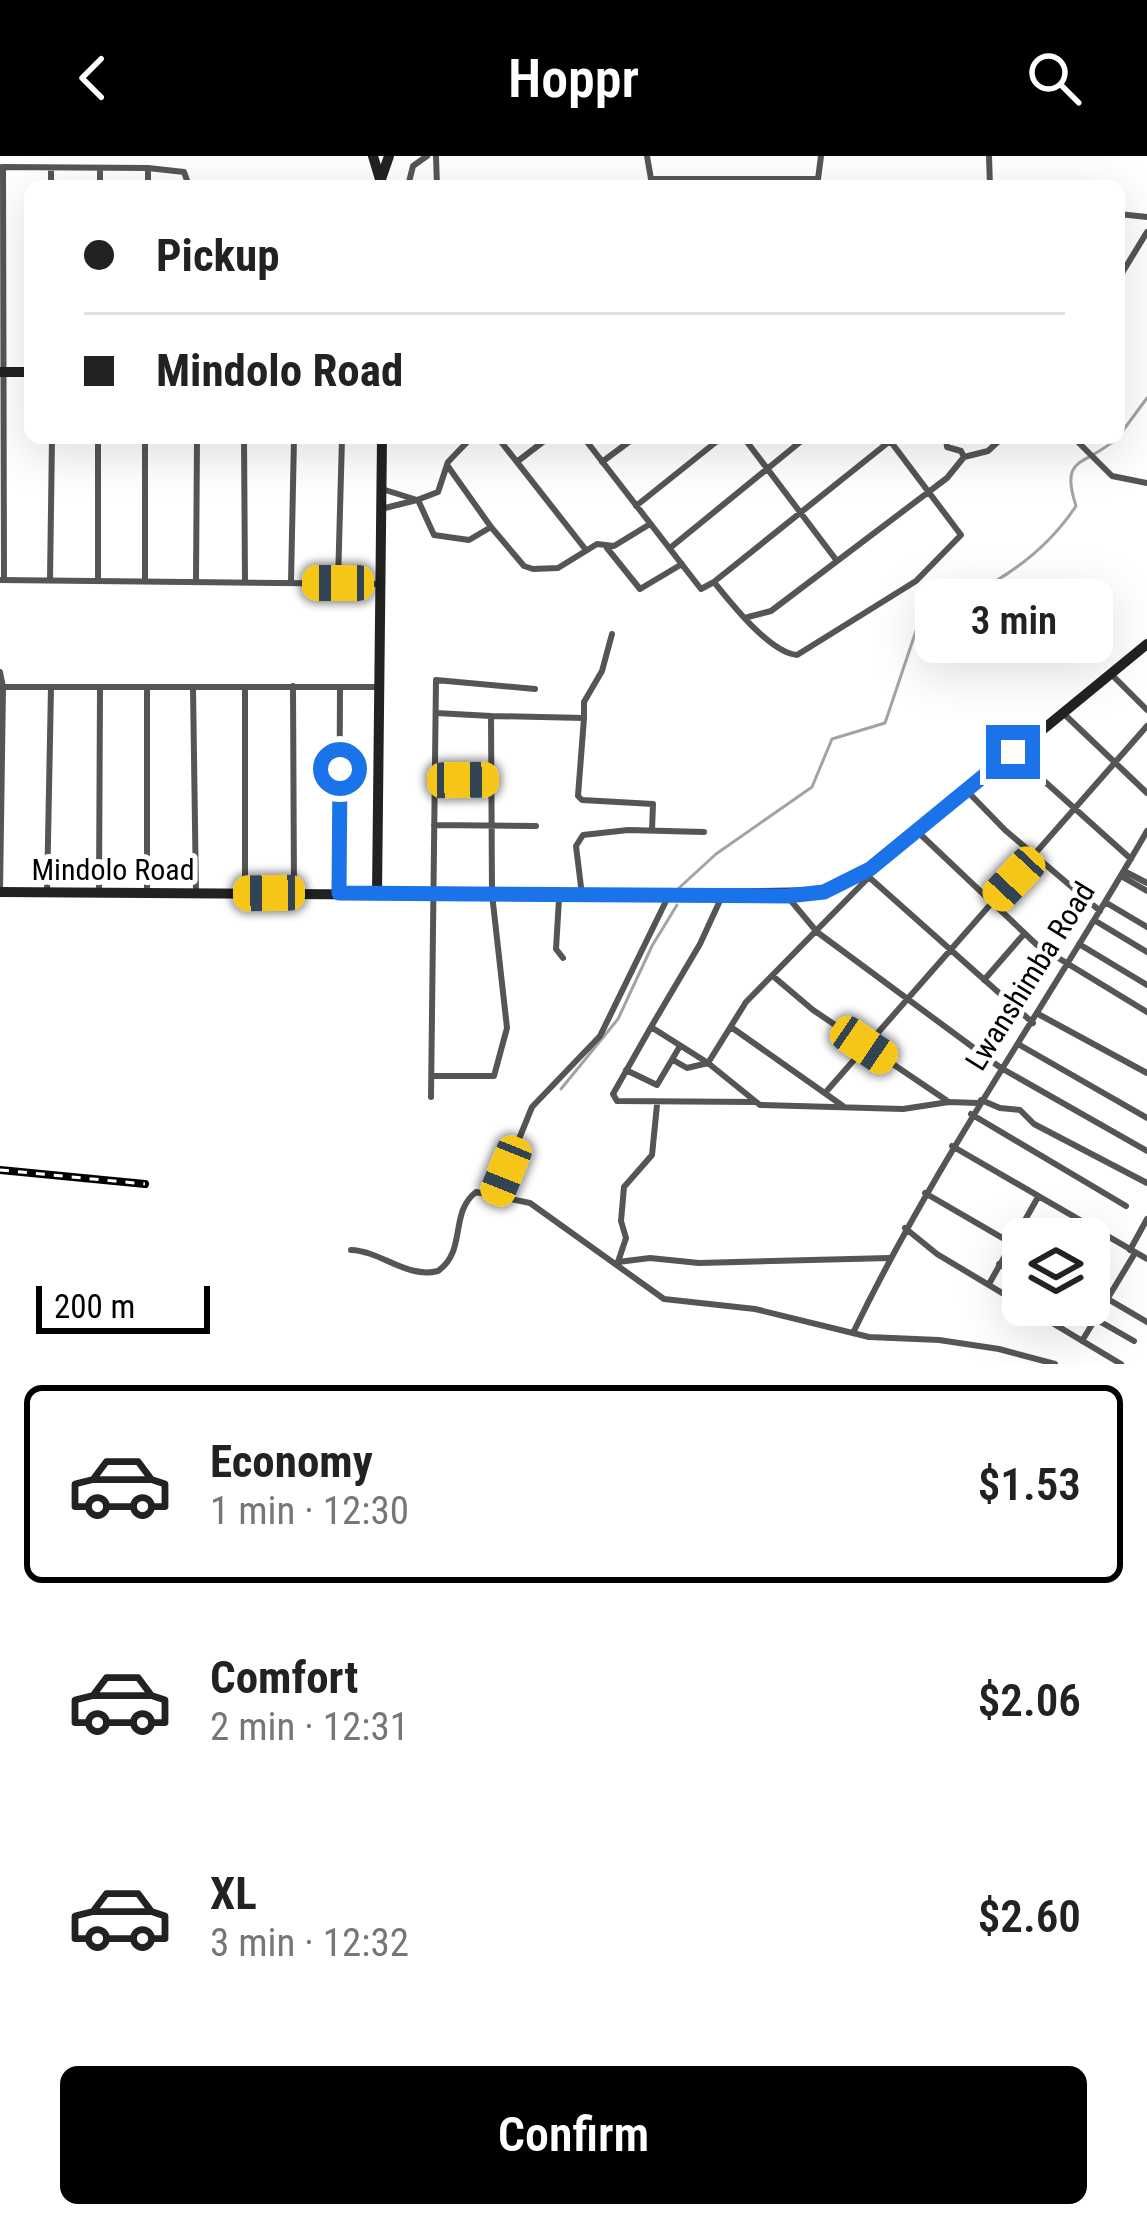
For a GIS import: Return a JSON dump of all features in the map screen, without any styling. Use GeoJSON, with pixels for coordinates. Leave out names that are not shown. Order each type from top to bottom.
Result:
{"type":"FeatureCollection","features":[{"type":"Feature","properties":{"kind":"street"},"geometry":{"type":"LineString","coordinates":[[410,180],[413,166],[427,156]]}},
{"type":"Feature","properties":{"kind":"street"},"geometry":{"type":"LineString","coordinates":[[187,180],[184,172],[148,168],[2,167],[2,580],[381,584]]}},
{"type":"Feature","properties":{"kind":"street"},"geometry":{"type":"LineString","coordinates":[[51,168],[51,180]]}},
{"type":"Feature","properties":{"kind":"street"},"geometry":{"type":"LineString","coordinates":[[148,168],[148,180]]}},
{"type":"Feature","properties":{"kind":"street"},"geometry":{"type":"LineString","coordinates":[[100,169],[100,180]]}},
{"type":"Feature","properties":{"kind":"street"},"geometry":{"type":"LineString","coordinates":[[1125,268],[1147,232]]}},
{"type":"Feature","properties":{"kind":"street"},"geometry":{"type":"LineString","coordinates":[[50,580],[52,444]]}},
{"type":"Feature","properties":{"kind":"street"},"geometry":{"type":"LineString","coordinates":[[98,444],[98,580]]}},
{"type":"Feature","properties":{"kind":"street"},"geometry":{"type":"LineString","coordinates":[[145,444],[145,580]]}},
{"type":"Feature","properties":{"kind":"street"},"geometry":{"type":"LineString","coordinates":[[196,580],[197,444]]}},
{"type":"Feature","properties":{"kind":"street"},"geometry":{"type":"LineString","coordinates":[[244,444],[245,581]]}},
{"type":"Feature","properties":{"kind":"street"},"geometry":{"type":"LineString","coordinates":[[291,582],[294,444]]}},
{"type":"Feature","properties":{"kind":"street"},"geometry":{"type":"LineString","coordinates":[[338,583],[342,444]]}},
{"type":"Feature","properties":{"kind":"street"},"geometry":{"type":"LineString","coordinates":[[377,894],[382,444]]}},
{"type":"Feature","properties":{"kind":"street"},"geometry":{"type":"LineString","coordinates":[[381,509],[442,489],[447,465],[466,444]]}},
{"type":"Feature","properties":{"kind":"street"},"geometry":{"type":"LineString","coordinates":[[504,444],[586,550]]}},
{"type":"Feature","properties":{"kind":"street"},"geometry":{"type":"LineString","coordinates":[[518,461],[540,444]]}},
{"type":"Feature","properties":{"kind":"street"},"geometry":{"type":"LineString","coordinates":[[588,444],[701,589],[883,444]]}},
{"type":"Feature","properties":{"kind":"street"},"geometry":{"type":"LineString","coordinates":[[602,462],[626,444]]}},
{"type":"Feature","properties":{"kind":"street"},"geometry":{"type":"LineString","coordinates":[[636,506],[714,444]]}},
{"type":"Feature","properties":{"kind":"street"},"geometry":{"type":"LineString","coordinates":[[749,444],[837,561]]}},
{"type":"Feature","properties":{"kind":"street"},"geometry":{"type":"LineString","coordinates":[[670,548],[797,444]]}},
{"type":"Feature","properties":{"kind":"street"},"geometry":{"type":"LineString","coordinates":[[714,582],[783,652],[797,655],[920,577],[961,535],[893,444]]}},
{"type":"Feature","properties":{"kind":"street"},"geometry":{"type":"LineString","coordinates":[[947,444],[964,457]]}},
{"type":"Feature","properties":{"kind":"street"},"geometry":{"type":"LineString","coordinates":[[745,616],[771,611],[929,491],[964,457],[988,452],[996,444]]}},
{"type":"Feature","properties":{"kind":"street"},"geometry":{"type":"LineString","coordinates":[[1080,444],[1112,476],[1147,483]]}},
{"type":"Feature","properties":{"kind":"street"},"geometry":{"type":"LineString","coordinates":[[447,465],[524,566],[558,568],[597,544],[607,548],[640,589],[682,564]]}},
{"type":"Feature","properties":{"kind":"street"},"geometry":{"type":"LineString","coordinates":[[382,489],[418,500],[434,535],[469,540],[491,527]]}},
{"type":"Feature","properties":{"kind":"street"},"geometry":{"type":"LineString","coordinates":[[607,548],[650,524]]}},
{"type":"Feature","properties":{"kind":"street"},"geometry":{"type":"LineString","coordinates":[[612,634],[602,671],[584,702],[578,796],[653,804],[652,830]]}},
{"type":"Feature","properties":{"kind":"street","name":"Mindolo Road"},"geometry":{"type":"LineString","coordinates":[[0,892],[787,896],[824,892],[870,873],[1147,644]]}},
{"type":"Feature","properties":{"kind":"street"},"geometry":{"type":"LineString","coordinates":[[0,671],[0,892]]}},
{"type":"Feature","properties":{"kind":"street"},"geometry":{"type":"LineString","coordinates":[[1112,674],[1147,710]]}},
{"type":"Feature","properties":{"kind":"street"},"geometry":{"type":"LineString","coordinates":[[431,1097],[437,678],[535,689]]}},
{"type":"Feature","properties":{"kind":"street"},"geometry":{"type":"LineString","coordinates":[[245,686],[245,893]]}},
{"type":"Feature","properties":{"kind":"street"},"geometry":{"type":"LineString","coordinates":[[293,686],[293,892]]}},
{"type":"Feature","properties":{"kind":"street"},"geometry":{"type":"LineString","coordinates":[[2,687],[379,687]]}},
{"type":"Feature","properties":{"kind":"street"},"geometry":{"type":"LineString","coordinates":[[47,892],[51,687]]}},
{"type":"Feature","properties":{"kind":"street"},"geometry":{"type":"LineString","coordinates":[[147,687],[147,891]]}},
{"type":"Feature","properties":{"kind":"street"},"geometry":{"type":"LineString","coordinates":[[339,893],[340,687]]}},
{"type":"Feature","properties":{"kind":"street"},"geometry":{"type":"LineString","coordinates":[[99,892],[100,688]]}},
{"type":"Feature","properties":{"kind":"street"},"geometry":{"type":"LineString","coordinates":[[194,688],[196,893]]}},
{"type":"Feature","properties":{"kind":"street"},"geometry":{"type":"LineString","coordinates":[[1062,712],[1147,793]]}},
{"type":"Feature","properties":{"kind":"street"},"geometry":{"type":"LineString","coordinates":[[436,713],[584,718]]}},
{"type":"Feature","properties":{"kind":"street"},"geometry":{"type":"LineString","coordinates":[[432,1076],[494,1076],[507,1028],[493,893],[491,716]]}},
{"type":"Feature","properties":{"kind":"street"},"geometry":{"type":"LineString","coordinates":[[825,1093],[1147,726]]}},
{"type":"Feature","properties":{"kind":"street"},"geometry":{"type":"LineString","coordinates":[[1013,752],[1131,859]]}},
{"type":"Feature","properties":{"kind":"street"},"geometry":{"type":"LineString","coordinates":[[435,780],[491,779]]}},
{"type":"Feature","properties":{"kind":"street"},"geometry":{"type":"LineString","coordinates":[[968,791],[1100,911]]}},
{"type":"Feature","properties":{"kind":"street"},"geometry":{"type":"LineString","coordinates":[[434,824],[536,826]]}},
{"type":"Feature","properties":{"kind":"street"},"geometry":{"type":"LineString","coordinates":[[582,896],[576,846],[583,835],[592,831],[704,832]]}},
{"type":"Feature","properties":{"kind":"street","name":"Lwanshimba Road"},"geometry":{"type":"LineString","coordinates":[[854,1334],[952,1145],[1033,1023],[1147,831]]}},
{"type":"Feature","properties":{"kind":"street"},"geometry":{"type":"LineString","coordinates":[[917,832],[1024,934],[1066,965],[1147,1012]]}},
{"type":"Feature","properties":{"kind":"street"},"geometry":{"type":"LineString","coordinates":[[673,1060],[687,1068],[708,1063],[746,1002],[870,873],[1033,1023]]}},
{"type":"Feature","properties":{"kind":"street"},"geometry":{"type":"LineString","coordinates":[[1122,873],[1147,887]]}},
{"type":"Feature","properties":{"kind":"street"},"geometry":{"type":"LineString","coordinates":[[497,1193],[532,1107],[600,1036],[669,894]]}},
{"type":"Feature","properties":{"kind":"street"},"geometry":{"type":"LineString","coordinates":[[723,894],[614,1099],[903,1109],[979,1101],[1020,1110],[1034,1124],[1147,1183]]}},
{"type":"Feature","properties":{"kind":"street"},"geometry":{"type":"LineString","coordinates":[[559,895],[556,949],[563,958]]}},
{"type":"Feature","properties":{"kind":"street"},"geometry":{"type":"LineString","coordinates":[[787,896],[817,932],[1001,1068],[1147,1151]]}},
{"type":"Feature","properties":{"kind":"street"},"geometry":{"type":"LineString","coordinates":[[1105,902],[1147,927]]}},
{"type":"Feature","properties":{"kind":"street"},"geometry":{"type":"LineString","coordinates":[[1094,920],[1147,952]]}},
{"type":"Feature","properties":{"kind":"street"},"geometry":{"type":"LineString","coordinates":[[984,980],[1024,934]]}},
{"type":"Feature","properties":{"kind":"street"},"geometry":{"type":"LineString","coordinates":[[1079,944],[1147,985]]}},
{"type":"Feature","properties":{"kind":"street"},"geometry":{"type":"LineString","coordinates":[[774,977],[949,1102]]}},
{"type":"Feature","properties":{"kind":"street"},"geometry":{"type":"LineString","coordinates":[[1038,1014],[1146,1070]]}},
{"type":"Feature","properties":{"kind":"street"},"geometry":{"type":"LineString","coordinates":[[650,1027],[708,1063],[755,1102]]}},
{"type":"Feature","properties":{"kind":"street"},"geometry":{"type":"LineString","coordinates":[[731,1027],[845,1108]]}},
{"type":"Feature","properties":{"kind":"street"},"geometry":{"type":"LineString","coordinates":[[1018,1044],[1147,1118]]}},
{"type":"Feature","properties":{"kind":"street"},"geometry":{"type":"LineString","coordinates":[[626,1070],[657,1085],[681,1046]]}},
{"type":"Feature","properties":{"kind":"street"},"geometry":{"type":"LineString","coordinates":[[617,1262],[626,1238],[621,1220],[625,1187],[652,1155],[657,1103]]}},
{"type":"Feature","properties":{"kind":"street"},"geometry":{"type":"LineString","coordinates":[[971,1114],[1126,1205]]}},
{"type":"Feature","properties":{"kind":"street"},"geometry":{"type":"LineString","coordinates":[[952,1145],[1074,1218]]}},
{"type":"Feature","properties":{"kind":"street"},"geometry":{"type":"LineString","coordinates":[[351,1250],[419,1272],[438,1270],[455,1252],[467,1199],[476,1192],[497,1193],[530,1203],[667,1300],[755,1309],[854,1334],[999,1349],[1055,1364]]}},
{"type":"Feature","properties":{"kind":"street"},"geometry":{"type":"LineString","coordinates":[[925,1193],[1002,1238]]}},
{"type":"Feature","properties":{"kind":"street"},"geometry":{"type":"LineString","coordinates":[[1027,1218],[1038,1197]]}},
{"type":"Feature","properties":{"kind":"street"},"geometry":{"type":"LineString","coordinates":[[1110,1295],[1147,1220]]}},
{"type":"Feature","properties":{"kind":"street"},"geometry":{"type":"LineString","coordinates":[[905,1228],[930,1250],[1002,1292]]}},
{"type":"Feature","properties":{"kind":"street"},"geometry":{"type":"LineString","coordinates":[[1110,1238],[1147,1259]]}},
{"type":"Feature","properties":{"kind":"street"},"geometry":{"type":"LineString","coordinates":[[617,1262],[890,1258]]}},
{"type":"Feature","properties":{"kind":"street"},"geometry":{"type":"LineString","coordinates":[[989,1284],[1002,1260]]}},
{"type":"Feature","properties":{"kind":"street"},"geometry":{"type":"LineString","coordinates":[[1110,1300],[1147,1322]]}},
{"type":"Feature","properties":{"kind":"street"},"geometry":{"type":"LineString","coordinates":[[1055,1326],[1121,1364]]}},
{"type":"Feature","properties":{"kind":"street"},"geometry":{"type":"LineString","coordinates":[[1082,1341],[1092,1326]]}},
{"type":"Feature","properties":{"kind":"street"},"geometry":{"type":"LineString","coordinates":[[1109,1326],[1134,1341]]}},
{"type":"Feature","properties":{"kind":"waterway"},"geometry":{"type":"LineString","coordinates":[[1125,428],[1147,398]]}},
{"type":"Feature","properties":{"kind":"waterway"},"geometry":{"type":"LineString","coordinates":[[679,888],[716,854],[812,787],[832,739],[885,723],[920,619],[1007,574],[1044,545],[1076,506],[1073,469],[1110,444]]}},
{"type":"Feature","properties":{"kind":"waterway"},"geometry":{"type":"LineString","coordinates":[[561,1089],[618,1019],[677,905]]}},
{"type":"Feature","properties":{"kind":"railway"},"geometry":{"type":"LineString","coordinates":[[0,1170],[145,1184]]}},
{"type":"Feature","properties":{"kind":"route"},"geometry":{"type":"LineString","coordinates":[[340,769],[339,893],[787,896],[824,892],[870,869],[1013,752]]}}]}
